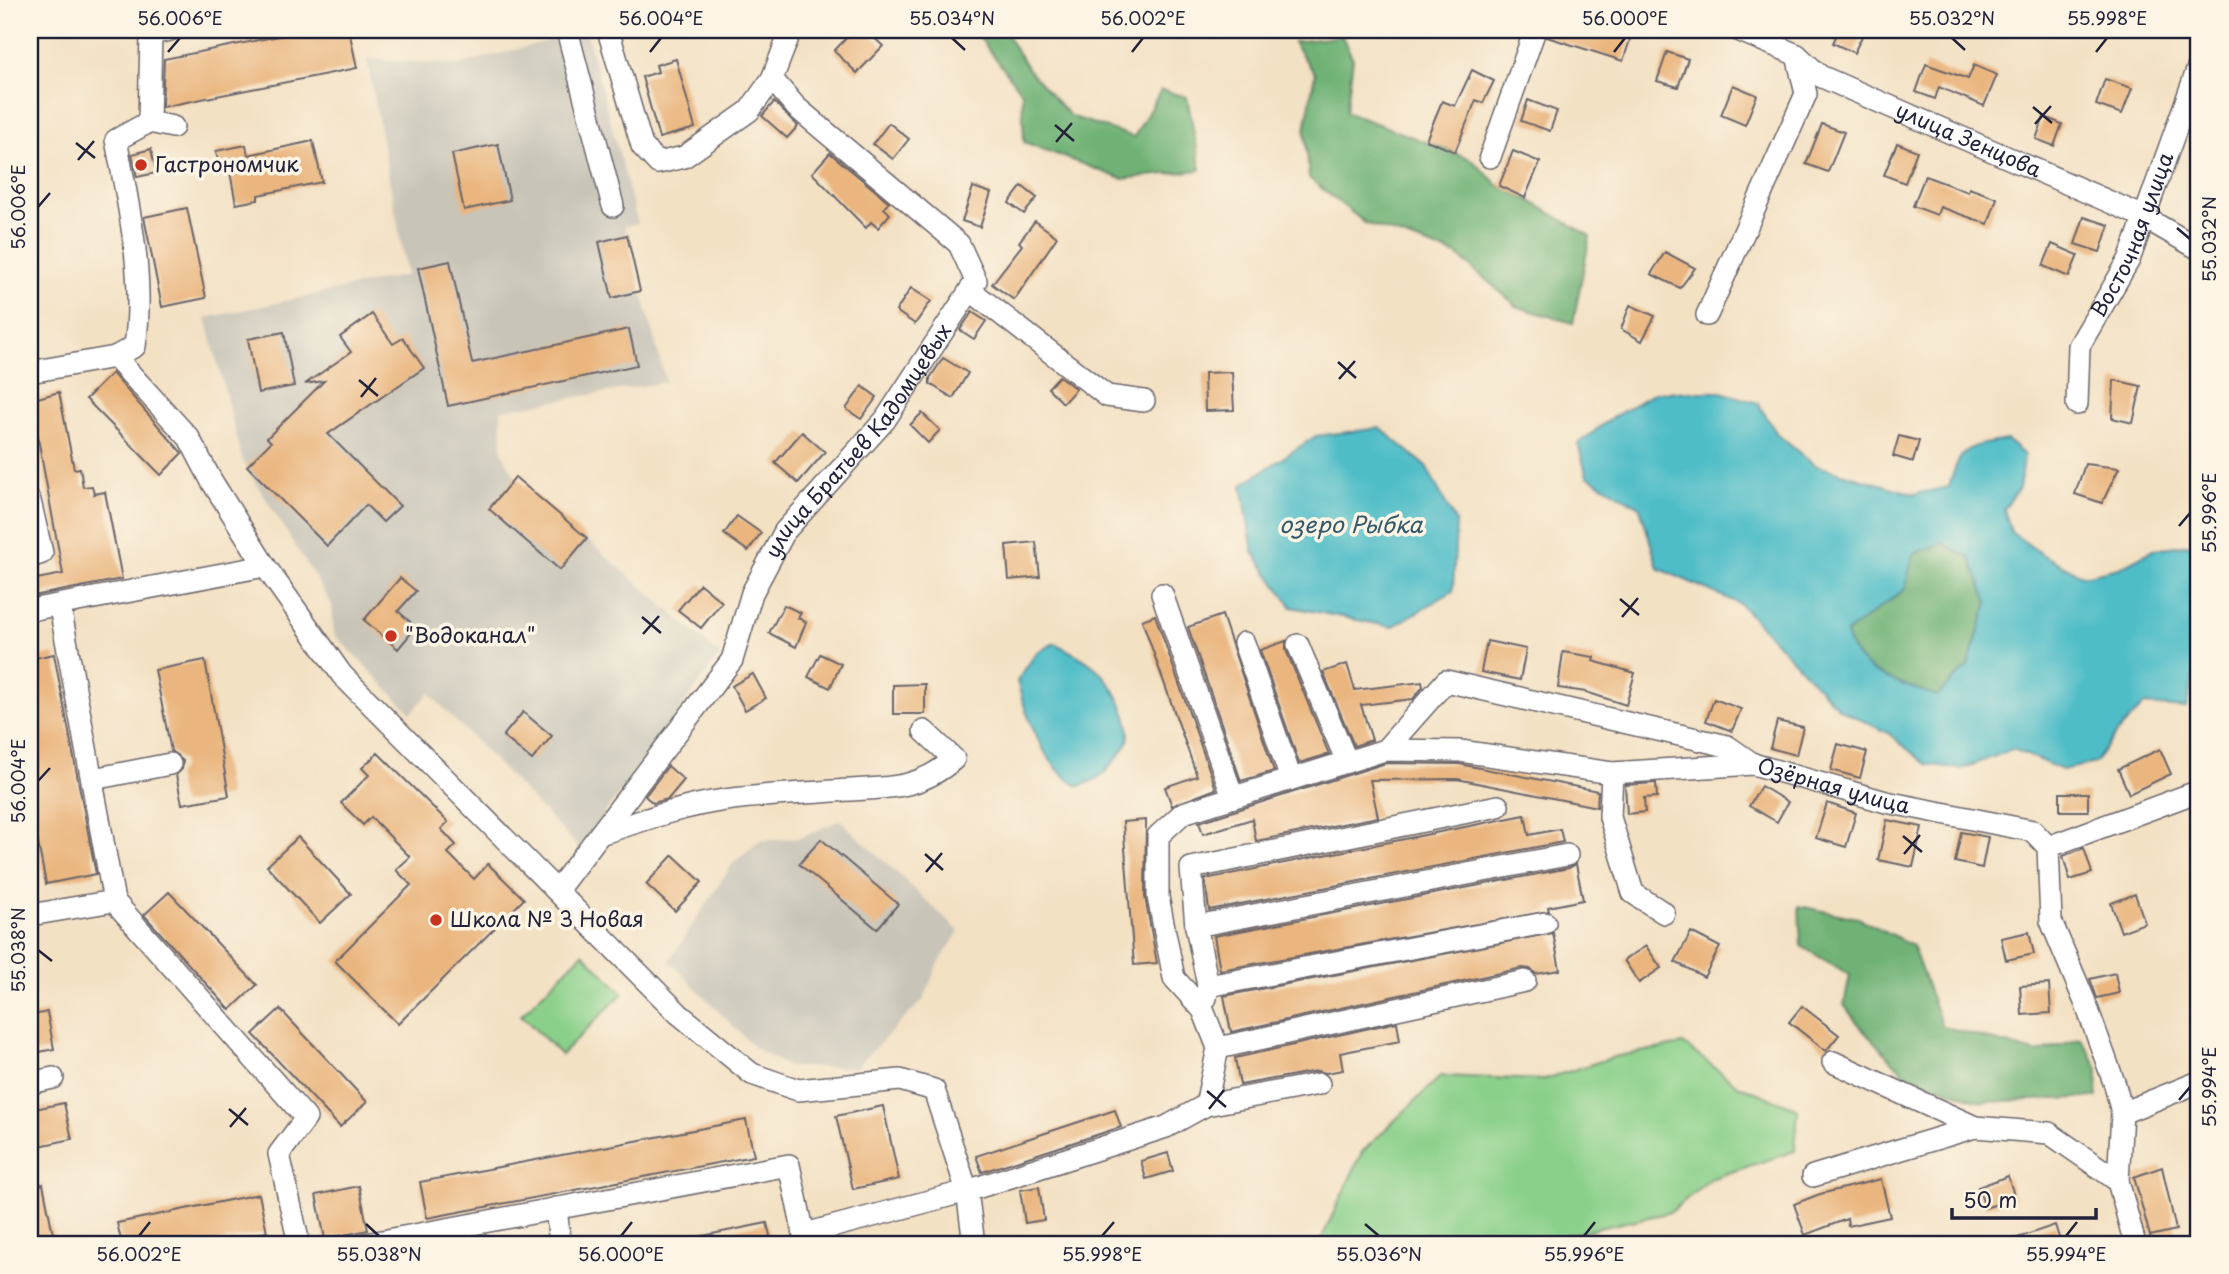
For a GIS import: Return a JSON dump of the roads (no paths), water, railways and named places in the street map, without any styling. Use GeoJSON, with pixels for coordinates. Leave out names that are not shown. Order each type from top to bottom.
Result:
{"type":"FeatureCollection","features":[{"type":"Feature","properties":{"kind":"street"},"geometry":{"type":"LineString","coordinates":[[149,122],[152,34],[170,30]]}},
{"type":"Feature","properties":{"kind":"street"},"geometry":{"type":"LineString","coordinates":[[567,30],[613,206]]}},
{"type":"Feature","properties":{"kind":"street"},"geometry":{"type":"LineString","coordinates":[[608,30],[642,146],[658,163],[684,157],[749,111],[772,79],[791,30]]}},
{"type":"Feature","properties":{"kind":"street"},"geometry":{"type":"LineString","coordinates":[[1490,157],[1535,30]]}},
{"type":"Feature","properties":{"kind":"street","name":"улица Зенцова"},"geometry":{"type":"LineString","coordinates":[[1738,30],[1797,55],[1820,76],[2143,216],[2199,249]]}},
{"type":"Feature","properties":{"kind":"street"},"geometry":{"type":"LineString","coordinates":[[1707,315],[1806,94],[1797,55]]}},
{"type":"Feature","properties":{"kind":"street","name":"Восточная улица"},"geometry":{"type":"LineString","coordinates":[[2077,404],[2080,346],[2129,260],[2199,65]]}},
{"type":"Feature","properties":{"kind":"street"},"geometry":{"type":"LineString","coordinates":[[772,79],[796,107],[959,244],[976,281],[971,290],[1107,396],[1144,401]]}},
{"type":"Feature","properties":{"kind":"street"},"geometry":{"type":"LineString","coordinates":[[30,372],[116,356],[135,346],[140,313],[131,214],[116,140],[149,122],[173,127]]}},
{"type":"Feature","properties":{"kind":"street","name":"улица Братьев Кадомцевых"},"geometry":{"type":"LineString","coordinates":[[558,889],[732,660],[752,593],[785,531],[885,421],[971,290]]}},
{"type":"Feature","properties":{"kind":"street"},"geometry":{"type":"LineString","coordinates":[[116,356],[189,438],[211,481],[265,566],[342,675],[680,1014],[752,1074],[798,1090],[900,1080],[934,1090],[967,1191],[974,1244]]}},
{"type":"Feature","properties":{"kind":"street"},"geometry":{"type":"LineString","coordinates":[[30,501],[42,552],[30,557]]}},
{"type":"Feature","properties":{"kind":"street"},"geometry":{"type":"LineString","coordinates":[[30,610],[60,607],[265,566]]}},
{"type":"Feature","properties":{"kind":"street"},"geometry":{"type":"LineString","coordinates":[[1162,594],[1233,797]]}},
{"type":"Feature","properties":{"kind":"street"},"geometry":{"type":"LineString","coordinates":[[60,607],[114,901],[306,1118],[279,1154],[299,1244]]}},
{"type":"Feature","properties":{"kind":"street"},"geometry":{"type":"LineString","coordinates":[[1244,643],[1291,779]]}},
{"type":"Feature","properties":{"kind":"street"},"geometry":{"type":"LineString","coordinates":[[1298,645],[1348,762]]}},
{"type":"Feature","properties":{"kind":"street"},"geometry":{"type":"LineString","coordinates":[[1206,1105],[1218,1048],[1203,1010],[1174,978],[1158,897],[1158,836],[1183,813],[1385,750],[1446,681],[1727,746],[1753,764]]}},
{"type":"Feature","properties":{"kind":"street"},"geometry":{"type":"LineString","coordinates":[[600,834],[670,811],[724,800],[902,786],[936,775],[954,759],[924,731]]}},
{"type":"Feature","properties":{"kind":"street","name":"Озёрная улица"},"geometry":{"type":"LineString","coordinates":[[1385,750],[1460,751],[1612,773],[1753,764],[1886,802],[2033,831],[2048,847]]}},
{"type":"Feature","properties":{"kind":"street"},"geometry":{"type":"LineString","coordinates":[[93,779],[170,764]]}},
{"type":"Feature","properties":{"kind":"street"},"geometry":{"type":"LineString","coordinates":[[1612,773],[1610,817],[1633,893],[1664,913]]}},
{"type":"Feature","properties":{"kind":"street"},"geometry":{"type":"LineString","coordinates":[[2136,1244],[2118,1181],[2122,1113],[2115,1085],[2085,1002],[2051,921],[2048,847],[2199,791]]}},
{"type":"Feature","properties":{"kind":"street"},"geometry":{"type":"LineString","coordinates":[[1203,1010],[1208,986],[1196,926],[1191,868],[1498,806]]}},
{"type":"Feature","properties":{"kind":"street"},"geometry":{"type":"LineString","coordinates":[[1196,926],[1567,855]]}},
{"type":"Feature","properties":{"kind":"street"},"geometry":{"type":"LineString","coordinates":[[30,915],[114,901]]}},
{"type":"Feature","properties":{"kind":"street"},"geometry":{"type":"LineString","coordinates":[[1208,986],[1545,923]]}},
{"type":"Feature","properties":{"kind":"street"},"geometry":{"type":"LineString","coordinates":[[1218,1048],[1525,981]]}},
{"type":"Feature","properties":{"kind":"street"},"geometry":{"type":"LineString","coordinates":[[1833,1062],[1975,1127],[2049,1133],[2118,1181]]}},
{"type":"Feature","properties":{"kind":"street"},"geometry":{"type":"LineString","coordinates":[[30,1083],[53,1078]]}},
{"type":"Feature","properties":{"kind":"street"},"geometry":{"type":"LineString","coordinates":[[2122,1113],[2199,1082]]}},
{"type":"Feature","properties":{"kind":"street"},"geometry":{"type":"LineString","coordinates":[[366,1244],[789,1166],[806,1239],[1166,1127],[1206,1105],[1320,1084]]}},
{"type":"Feature","properties":{"kind":"street"},"geometry":{"type":"LineString","coordinates":[[1813,1176],[1975,1127]]}},
{"type":"Feature","properties":{"kind":"street"},"geometry":{"type":"LineString","coordinates":[[556,1208],[560,1244]]}},
{"type":"Feature","properties":{"kind":"water"},"geometry":{"type":"Polygon","coordinates":[[[1656,392],[1721,392],[1758,403],[1777,434],[1814,465],[1914,494],[1949,487],[1957,464],[1967,451],[1983,444],[2007,440],[2024,455],[2019,488],[2004,509],[2011,532],[2043,555],[2083,576],[2119,568],[2155,549],[2199,543],[2199,656],[2186,708],[2144,705],[2116,734],[2095,763],[2062,770],[2013,749],[1962,769],[1926,764],[1888,733],[1839,709],[1740,604],[1658,568],[1640,507],[1587,476],[1578,444],[1610,419],[1656,392]],[[1942,543],[1913,554],[1905,589],[1846,633],[1859,659],[1881,675],[1937,696],[1968,666],[1988,602],[1970,558],[1942,543]]]}},
{"type":"Feature","properties":{"kind":"water","name":"озеро Рыбка"},"geometry":{"type":"Polygon","coordinates":[[[1380,428],[1426,466],[1456,523],[1453,591],[1392,627],[1292,607],[1253,552],[1242,485],[1316,436],[1380,428]]]}},
{"type":"Feature","properties":{"kind":"water"},"geometry":{"type":"Polygon","coordinates":[[[1055,643],[1083,659],[1106,679],[1124,710],[1129,732],[1126,745],[1109,768],[1090,782],[1078,786],[1055,766],[1046,754],[1031,725],[1017,681],[1037,652],[1055,643]]]}},
{"type":"Feature","properties":{"kind":"place","name":"Гастрономчик"},"geometry":{"type":"Point","coordinates":[141,165]}},
{"type":"Feature","properties":{"kind":"place","name":"\"Водоканал\""},"geometry":{"type":"Point","coordinates":[391,636]}},
{"type":"Feature","properties":{"kind":"place","name":"Школа № 3 Новая"},"geometry":{"type":"Point","coordinates":[436,920]}}]}
